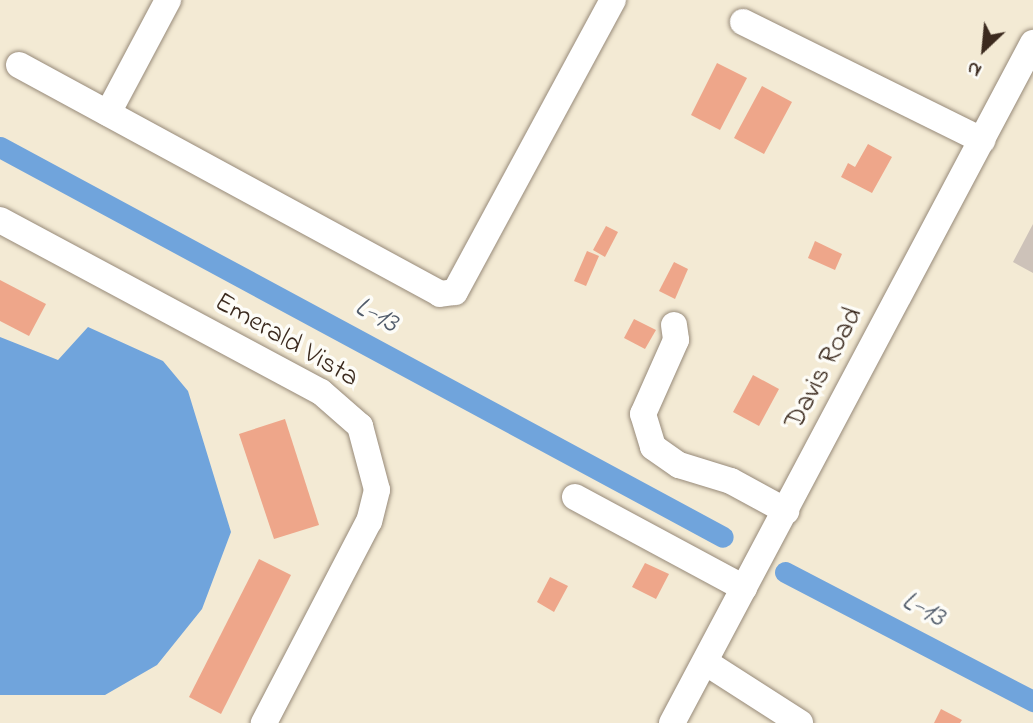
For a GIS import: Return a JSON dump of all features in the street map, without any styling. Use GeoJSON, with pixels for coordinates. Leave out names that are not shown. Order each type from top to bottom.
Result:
{"type":"FeatureCollection","features":[{"type":"Feature","properties":{"kind":"street"},"geometry":{"type":"LineString","coordinates":[[108,113],[168,0]]}},
{"type":"Feature","properties":{"kind":"street"},"geometry":{"type":"LineString","coordinates":[[19,65],[440,294],[455,292],[612,0]]}},
{"type":"Feature","properties":{"kind":"street"},"geometry":{"type":"LineString","coordinates":[[743,22],[982,140]]}},
{"type":"Feature","properties":{"kind":"street","name":"Davis Road"},"geometry":{"type":"LineString","coordinates":[[672,723],[1033,43]]}},
{"type":"Feature","properties":{"kind":"street","name":"Emerald Vista"},"geometry":{"type":"LineString","coordinates":[[0,220],[321,392],[360,426],[377,490],[369,522],[264,723]]}},
{"type":"Feature","properties":{"kind":"street"},"geometry":{"type":"LineString","coordinates":[[674,326],[676,340],[643,414],[653,447],[679,464],[731,481],[786,511]]}},
{"type":"Feature","properties":{"kind":"street"},"geometry":{"type":"LineString","coordinates":[[575,497],[744,589]]}},
{"type":"Feature","properties":{"kind":"street"},"geometry":{"type":"LineString","coordinates":[[705,662],[800,723]]}},
{"type":"Feature","properties":{"kind":"shaded area"},"geometry":{"type":"Polygon","coordinates":[[[1033,224],[1033,273],[1013,262],[1033,224]]]}},
{"type":"Feature","properties":{"kind":"water"},"geometry":{"type":"Polygon","coordinates":[[[88,327],[163,361],[188,391],[231,532],[202,609],[157,665],[105,695],[0,695],[0,337],[58,360],[88,327]]]}},
{"type":"Feature","properties":{"kind":"building"},"geometry":{"type":"Polygon","coordinates":[[[717,63],[747,78],[720,130],[691,115],[717,63]]]}},
{"type":"Feature","properties":{"kind":"building"},"geometry":{"type":"Polygon","coordinates":[[[762,86],[792,102],[764,154],[734,138],[762,86]]]}},
{"type":"Feature","properties":{"kind":"building"},"geometry":{"type":"Polygon","coordinates":[[[868,144],[892,157],[872,193],[841,177],[848,163],[855,167],[868,144]]]}},
{"type":"Feature","properties":{"kind":"building"},"geometry":{"type":"Polygon","coordinates":[[[606,226],[618,232],[605,257],[593,250],[606,226]]]}},
{"type":"Feature","properties":{"kind":"building"},"geometry":{"type":"Polygon","coordinates":[[[815,241],[842,254],[835,270],[808,258],[815,241]]]}},
{"type":"Feature","properties":{"kind":"building"},"geometry":{"type":"Polygon","coordinates":[[[587,251],[599,256],[586,286],[574,281],[587,251]]]}},
{"type":"Feature","properties":{"kind":"building"},"geometry":{"type":"Polygon","coordinates":[[[674,262],[688,269],[675,299],[659,291],[674,262]]]}},
{"type":"Feature","properties":{"kind":"building"},"geometry":{"type":"Polygon","coordinates":[[[0,280],[46,304],[29,336],[0,321],[0,280]]]}},
{"type":"Feature","properties":{"kind":"building"},"geometry":{"type":"Polygon","coordinates":[[[634,319],[656,330],[645,349],[624,338],[634,319]]]}},
{"type":"Feature","properties":{"kind":"building"},"geometry":{"type":"Polygon","coordinates":[[[753,375],[779,389],[759,426],[733,412],[753,375]]]}},
{"type":"Feature","properties":{"kind":"building"},"geometry":{"type":"Polygon","coordinates":[[[285,419],[319,525],[274,539],[239,434],[285,419]]]}},
{"type":"Feature","properties":{"kind":"building"},"geometry":{"type":"Polygon","coordinates":[[[259,559],[291,575],[221,714],[189,697],[259,559]]]}},
{"type":"Feature","properties":{"kind":"building"},"geometry":{"type":"Polygon","coordinates":[[[645,563],[669,574],[656,599],[632,587],[645,563]]]}},
{"type":"Feature","properties":{"kind":"building"},"geometry":{"type":"Polygon","coordinates":[[[550,577],[568,586],[554,612],[537,602],[550,577]]]}},
{"type":"Feature","properties":{"kind":"building"},"geometry":{"type":"Polygon","coordinates":[[[941,709],[962,720],[960,723],[934,723],[941,709]]]}},
{"type":"Feature","properties":{"kind":"waterway","name":"L-13"},"geometry":{"type":"LineString","coordinates":[[0,147],[723,537]]}},
{"type":"Feature","properties":{"kind":"waterway","name":"L-13"},"geometry":{"type":"LineString","coordinates":[[785,572],[1033,701]]}}]}
